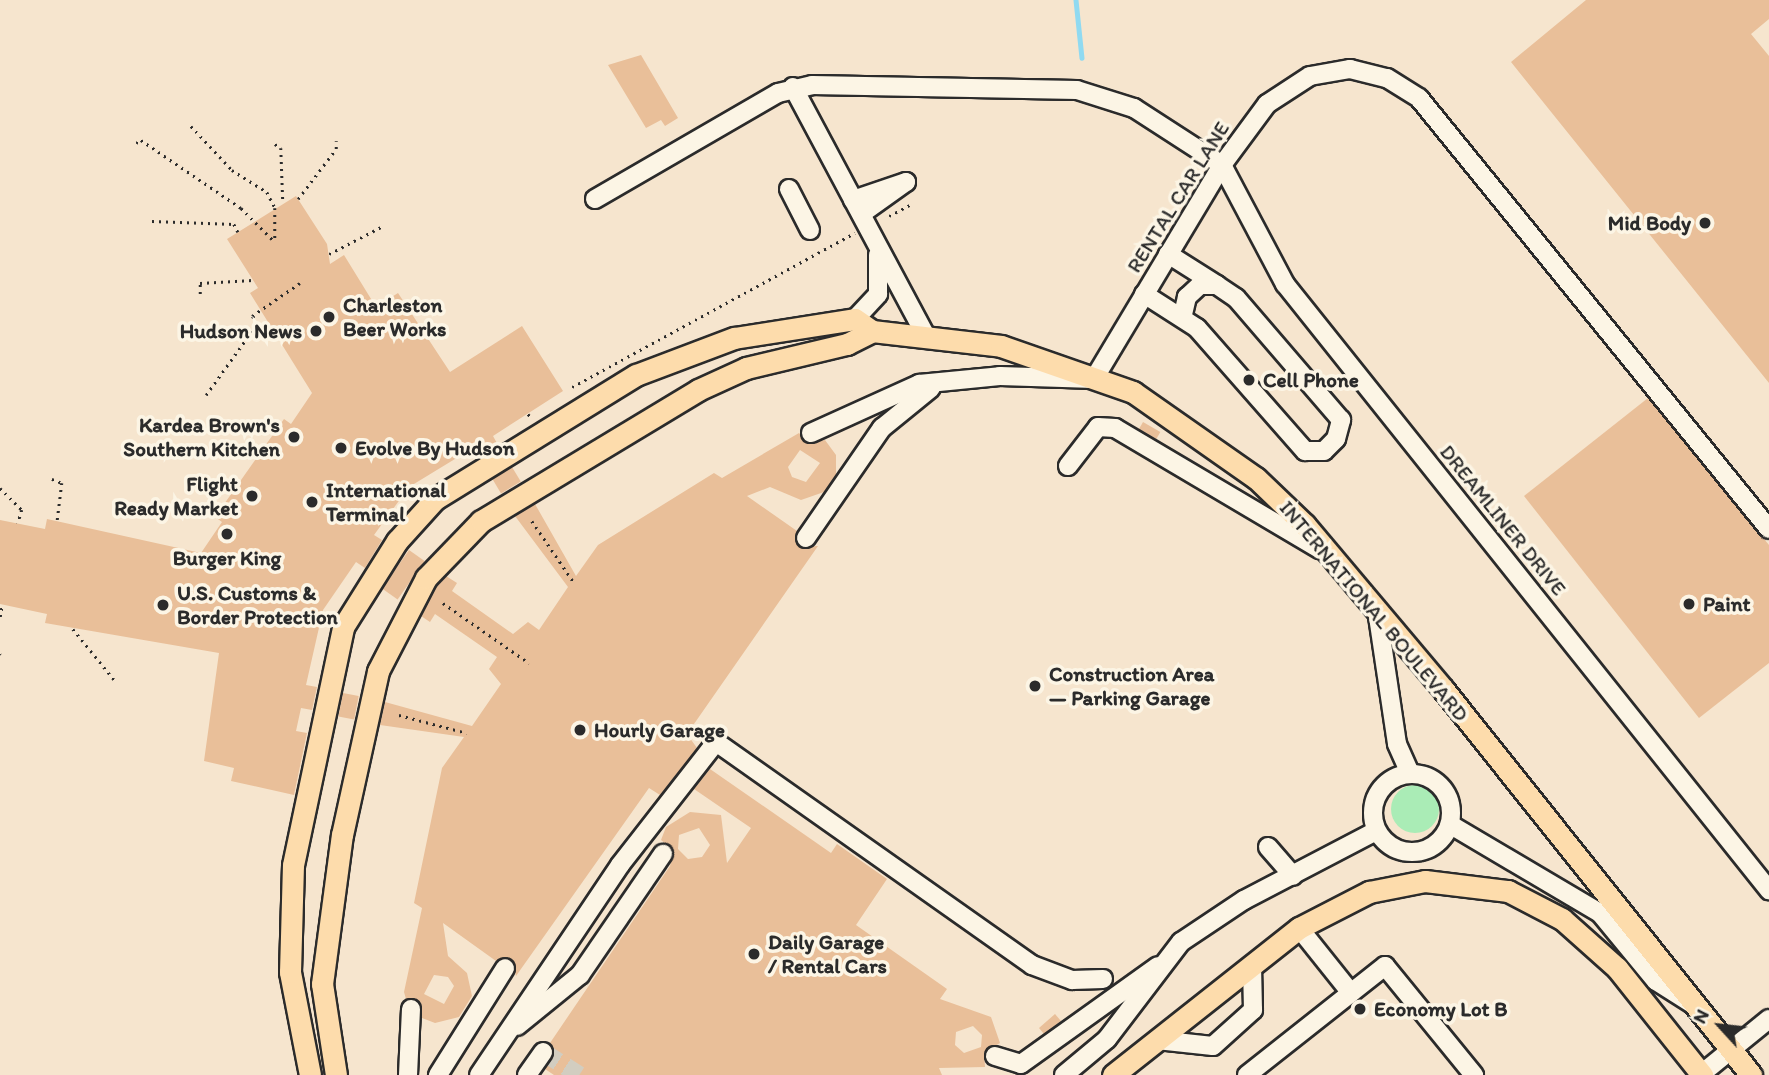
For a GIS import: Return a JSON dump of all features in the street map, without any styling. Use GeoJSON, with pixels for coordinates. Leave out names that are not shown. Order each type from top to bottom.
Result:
{"type":"FeatureCollection","features":[{"type":"Feature","properties":{"kind":"main road","name":"INTERNATIONAL BOULEVARD"},"geometry":{"type":"LineString","coordinates":[[336,1075],[322,975],[342,835],[378,671],[425,578],[481,521],[698,390],[746,369],[847,344],[863,325]]}},
{"type":"Feature","properties":{"kind":"main road","name":"INTERNATIONAL BOULEVARD"},"geometry":{"type":"LineString","coordinates":[[310,1075],[290,971],[293,865],[343,627],[397,541],[435,499],[636,374],[746,335],[863,325],[1001,346],[1094,379],[1156,405],[1215,444],[1283,503],[1332,556],[1751,1075]]}},
{"type":"Feature","properties":{"kind":"main road"},"geometry":{"type":"LineString","coordinates":[[1113,1075],[1298,928],[1383,887],[1446,881],[1508,891],[1590,941],[1701,1075]]}},
{"type":"Feature","properties":{"kind":"street","name":"RENTAL CAR LANE"},"geometry":{"type":"LineString","coordinates":[[1094,379],[1222,165],[1279,93],[1331,71],[1369,72],[1419,98],[1769,529]]}},
{"type":"Feature","properties":{"kind":"street"},"geometry":{"type":"LineString","coordinates":[[595,199],[793,88],[1077,90],[1134,108],[1222,165]]}},
{"type":"Feature","properties":{"kind":"street"},"geometry":{"type":"LineString","coordinates":[[793,88],[925,334]]}},
{"type":"Feature","properties":{"kind":"street","name":"DREAMLINER DRIVE"},"geometry":{"type":"LineString","coordinates":[[1222,165],[1285,285],[1769,890]]}},
{"type":"Feature","properties":{"kind":"street"},"geometry":{"type":"LineString","coordinates":[[789,189],[810,230]]}},
{"type":"Feature","properties":{"kind":"street"},"geometry":{"type":"LineString","coordinates":[[863,325],[881,284],[865,220]]}},
{"type":"Feature","properties":{"kind":"street"},"geometry":{"type":"LineString","coordinates":[[1144,294],[1183,315],[1305,451],[1324,451],[1341,421],[1217,285],[1168,254]]}},
{"type":"Feature","properties":{"kind":"street"},"geometry":{"type":"LineString","coordinates":[[1183,315],[1187,297],[1200,285],[1217,285]]}},
{"type":"Feature","properties":{"kind":"street"},"geometry":{"type":"LineString","coordinates":[[811,433],[887,394],[940,383],[1000,376],[1094,379]]}},
{"type":"Feature","properties":{"kind":"street"},"geometry":{"type":"LineString","coordinates":[[806,538],[894,414],[940,383]]}},
{"type":"Feature","properties":{"kind":"street"},"geometry":{"type":"LineString","coordinates":[[1068,466],[1098,427],[1115,428],[1332,556]]}},
{"type":"Feature","properties":{"kind":"street"},"geometry":{"type":"LineString","coordinates":[[1377,610],[1397,744],[1410,773],[1445,790],[1451,825],[1600,913],[1656,981],[1697,1007]]}},
{"type":"Feature","properties":{"kind":"street"},"geometry":{"type":"LineString","coordinates":[[480,1074],[620,865],[716,742],[1032,965],[1072,980],[1102,979]]}},
{"type":"Feature","properties":{"kind":"street"},"geometry":{"type":"LineString","coordinates":[[1410,773],[1386,783],[1373,806],[1376,831],[1394,849],[1419,852],[1451,825]]}},
{"type":"Feature","properties":{"kind":"street"},"geometry":{"type":"LineString","coordinates":[[995,1056],[1021,1064],[1164,961],[1205,924],[1376,831]]}},
{"type":"Feature","properties":{"kind":"street"},"geometry":{"type":"LineString","coordinates":[[1268,847],[1293,876]]}},
{"type":"Feature","properties":{"kind":"street"},"geometry":{"type":"LineString","coordinates":[[480,1074],[524,1017],[580,975],[663,854]]}},
{"type":"Feature","properties":{"kind":"street"},"geometry":{"type":"LineString","coordinates":[[1298,928],[1351,993]]}},
{"type":"Feature","properties":{"kind":"street"},"geometry":{"type":"LineString","coordinates":[[1064,1075],[1107,1039],[1164,961]]}},
{"type":"Feature","properties":{"kind":"street"},"geometry":{"type":"LineString","coordinates":[[1157,1040],[1213,1046],[1253,1010],[1252,965]]}},
{"type":"Feature","properties":{"kind":"street"},"geometry":{"type":"LineString","coordinates":[[1247,1075],[1385,965],[1474,1075]]}},
{"type":"Feature","properties":{"kind":"street"},"geometry":{"type":"LineString","coordinates":[[438,1075],[505,968]]}},
{"type":"Feature","properties":{"kind":"street"},"geometry":{"type":"LineString","coordinates":[[408,1075],[411,1009]]}},
{"type":"Feature","properties":{"kind":"street"},"geometry":{"type":"LineString","coordinates":[[1701,1075],[1769,1018]]}},
{"type":"Feature","properties":{"kind":"street"},"geometry":{"type":"LineString","coordinates":[[527,1075],[543,1052]]}},
{"type":"Feature","properties":{"kind":"path"},"geometry":{"type":"LineString","coordinates":[[136,143],[141,140],[241,208],[250,224],[275,242],[275,208],[267,192],[232,170],[191,126]]}},
{"type":"Feature","properties":{"kind":"path"},"geometry":{"type":"LineString","coordinates":[[298,199],[336,149],[336,141]]}},
{"type":"Feature","properties":{"kind":"path"},"geometry":{"type":"LineString","coordinates":[[275,144],[281,148],[283,203]]}},
{"type":"Feature","properties":{"kind":"path"},"geometry":{"type":"LineString","coordinates":[[572,387],[865,220],[912,204]]}},
{"type":"Feature","properties":{"kind":"path"},"geometry":{"type":"LineString","coordinates":[[152,221],[234,224],[238,232]]}},
{"type":"Feature","properties":{"kind":"path"},"geometry":{"type":"LineString","coordinates":[[328,254],[383,226]]}},
{"type":"Feature","properties":{"kind":"path"},"geometry":{"type":"LineString","coordinates":[[200,294],[200,283],[253,280]]}},
{"type":"Feature","properties":{"kind":"path"},"geometry":{"type":"LineString","coordinates":[[206,395],[261,310],[300,283]]}},
{"type":"Feature","properties":{"kind":"path"},"geometry":{"type":"LineString","coordinates":[[52,479],[62,482],[57,522]]}},
{"type":"Feature","properties":{"kind":"path"},"geometry":{"type":"LineString","coordinates":[[0,488],[22,510],[18,523]]}},
{"type":"Feature","properties":{"kind":"path"},"geometry":{"type":"LineString","coordinates":[[532,522],[573,581]]}},
{"type":"Feature","properties":{"kind":"path"},"geometry":{"type":"LineString","coordinates":[[443,603],[529,663]]}},
{"type":"Feature","properties":{"kind":"path"},"geometry":{"type":"LineString","coordinates":[[0,617],[2,604]]}},
{"type":"Feature","properties":{"kind":"path"},"geometry":{"type":"LineString","coordinates":[[73,629],[116,682]]}},
{"type":"Feature","properties":{"kind":"path"},"geometry":{"type":"LineString","coordinates":[[399,715],[467,733]]}},
{"type":"Feature","properties":{"kind":"shaded area"},"geometry":{"type":"Polygon","coordinates":[[[0,0],[1769,0],[1769,1075],[0,1075],[0,0]]]}},
{"type":"Feature","properties":{"kind":"green space"},"geometry":{"type":"Polygon","coordinates":[[[1415,785],[1432,792],[1439,809],[1432,826],[1415,833],[1398,826],[1391,809],[1398,792],[1415,785]]]}},
{"type":"Feature","properties":{"kind":"building","name":"Mid Body"},"geometry":{"type":"Polygon","coordinates":[[[1586,0],[1769,0],[1769,19],[1751,34],[1769,56],[1769,383],[1511,62],[1586,0]]]}},
{"type":"Feature","properties":{"kind":"building"},"geometry":{"type":"Polygon","coordinates":[[[641,55],[678,118],[665,126],[661,120],[646,128],[608,65],[641,55]]]}},
{"type":"Feature","properties":{"kind":"building","name":"International Terminal"},"geometry":{"type":"Polygon","coordinates":[[[296,196],[327,244],[330,264],[344,255],[376,307],[398,293],[450,372],[522,326],[563,391],[493,436],[498,445],[478,457],[473,448],[409,487],[374,535],[382,540],[365,568],[356,562],[323,610],[306,685],[317,687],[312,710],[301,708],[296,731],[307,733],[294,795],[231,781],[234,768],[204,761],[219,653],[45,623],[47,614],[0,604],[0,520],[45,529],[47,519],[201,553],[222,522],[215,517],[284,419],[291,424],[312,393],[250,293],[258,288],[227,239],[296,196]]]}},
{"type":"Feature","properties":{"kind":"building","name":"Paint"},"geometry":{"type":"Polygon","coordinates":[[[1648,398],[1769,545],[1769,663],[1699,718],[1524,496],[1648,398]]]}},
{"type":"Feature","properties":{"kind":"building"},"geometry":{"type":"Polygon","coordinates":[[[1143,422],[1160,432],[1156,439],[1139,429],[1143,422]]]}},
{"type":"Feature","properties":{"kind":"building","name":"Hourly Garage"},"geometry":{"type":"Polygon","coordinates":[[[799,433],[809,444],[825,440],[836,455],[836,475],[824,492],[801,500],[770,487],[747,496],[797,531],[799,547],[818,546],[687,734],[697,748],[660,795],[649,788],[516,976],[512,959],[496,961],[443,923],[448,956],[467,973],[472,996],[459,1017],[435,1023],[422,1018],[421,1003],[406,999],[404,992],[422,908],[414,903],[442,768],[464,737],[380,725],[385,702],[472,726],[501,684],[489,669],[497,657],[435,614],[430,622],[421,616],[437,586],[446,576],[457,583],[452,591],[513,634],[528,622],[539,630],[568,587],[515,516],[535,504],[576,576],[598,545],[714,473],[722,478],[799,433]],[[800,450],[788,467],[792,477],[806,482],[820,463],[800,450]],[[434,975],[424,994],[444,1004],[454,986],[448,977],[434,975]]]}},
{"type":"Feature","properties":{"kind":"building"},"geometry":{"type":"Polygon","coordinates":[[[512,467],[521,482],[501,493],[492,479],[512,467]]]}},
{"type":"Feature","properties":{"kind":"building"},"geometry":{"type":"Polygon","coordinates":[[[409,550],[425,561],[398,599],[382,589],[409,550]]]}},
{"type":"Feature","properties":{"kind":"building"},"geometry":{"type":"Polygon","coordinates":[[[343,693],[359,696],[354,720],[338,717],[343,693]]]}},
{"type":"Feature","properties":{"kind":"building","name":"Daily Garage / Rental Cars"},"geometry":{"type":"Polygon","coordinates":[[[710,769],[831,853],[837,844],[887,879],[856,925],[947,989],[940,999],[991,1017],[1000,1043],[984,1052],[985,1067],[939,1068],[942,1075],[554,1075],[545,1069],[554,1054],[550,1043],[670,866],[673,850],[661,840],[666,827],[690,812],[721,815],[727,863],[751,828],[694,789],[710,769]],[[699,828],[679,835],[678,849],[688,859],[702,857],[710,845],[699,828]],[[973,1026],[956,1032],[955,1045],[964,1053],[981,1047],[982,1035],[973,1026]]]}},
{"type":"Feature","properties":{"kind":"building"},"geometry":{"type":"Polygon","coordinates":[[[1055,1014],[1061,1021],[1044,1034],[1039,1028],[1055,1014]]]}},
{"type":"Feature","properties":{"kind":"waterway"},"geometry":{"type":"LineString","coordinates":[[1076,0],[1082,58]]}},
{"type":"Feature","properties":{"kind":"tunnel"},"geometry":{"type":"LineString","coordinates":[[543,1052],[579,1075]]}},
{"type":"Feature","properties":{"kind":"place","name":"Mid Body"},"geometry":{"type":"Point","coordinates":[1705,223]}},
{"type":"Feature","properties":{"kind":"place","name":"Charleston Beer Works"},"geometry":{"type":"Point","coordinates":[329,317]}},
{"type":"Feature","properties":{"kind":"place","name":"Hudson News"},"geometry":{"type":"Point","coordinates":[316,331]}},
{"type":"Feature","properties":{"kind":"place","name":"Cell Phone"},"geometry":{"type":"Point","coordinates":[1249,380]}},
{"type":"Feature","properties":{"kind":"place","name":"Kardea Brown's Southern Kitchen"},"geometry":{"type":"Point","coordinates":[294,437]}},
{"type":"Feature","properties":{"kind":"place","name":"Evolve By Hudson"},"geometry":{"type":"Point","coordinates":[341,448]}},
{"type":"Feature","properties":{"kind":"place","name":"Flight Ready Market"},"geometry":{"type":"Point","coordinates":[252,496]}},
{"type":"Feature","properties":{"kind":"place","name":"International Terminal"},"geometry":{"type":"Point","coordinates":[312,502]}},
{"type":"Feature","properties":{"kind":"place","name":"Burger King"},"geometry":{"type":"Point","coordinates":[227,534]}},
{"type":"Feature","properties":{"kind":"place","name":"Paint"},"geometry":{"type":"Point","coordinates":[1689,604]}},
{"type":"Feature","properties":{"kind":"place","name":"U.S. Customs & Border Protection"},"geometry":{"type":"Point","coordinates":[163,605]}},
{"type":"Feature","properties":{"kind":"place","name":"Construction Area — Parking Garage"},"geometry":{"type":"Point","coordinates":[1035,686]}},
{"type":"Feature","properties":{"kind":"place","name":"Hourly Garage"},"geometry":{"type":"Point","coordinates":[580,730]}},
{"type":"Feature","properties":{"kind":"place","name":"Daily Garage / Rental Cars"},"geometry":{"type":"Point","coordinates":[754,954]}},
{"type":"Feature","properties":{"kind":"place","name":"Economy Lot B"},"geometry":{"type":"Point","coordinates":[1360,1009]}}]}
